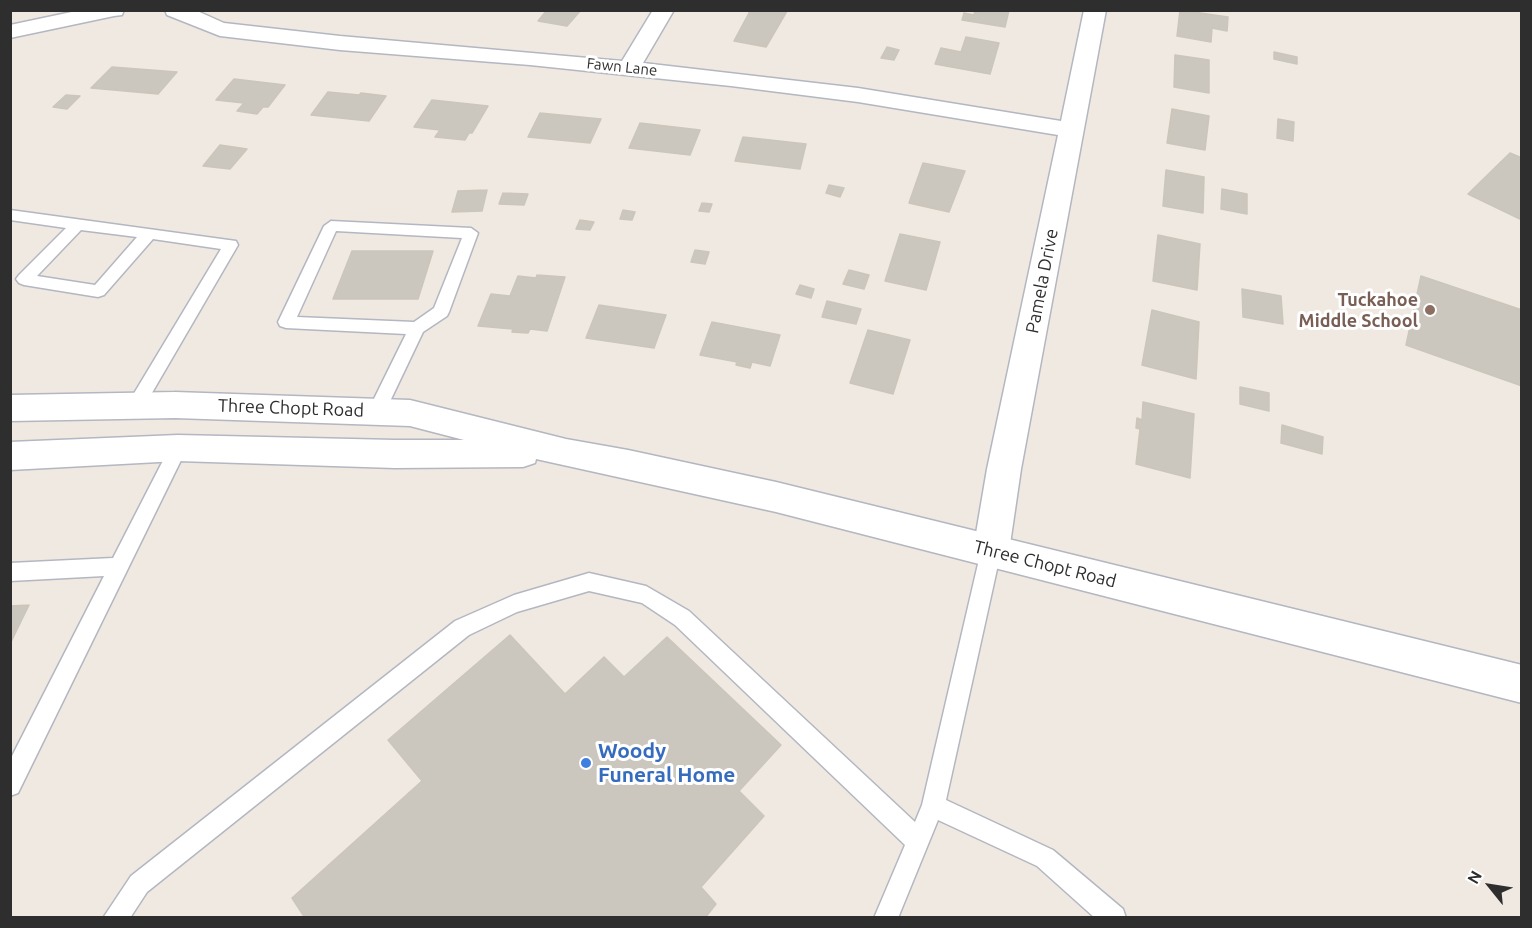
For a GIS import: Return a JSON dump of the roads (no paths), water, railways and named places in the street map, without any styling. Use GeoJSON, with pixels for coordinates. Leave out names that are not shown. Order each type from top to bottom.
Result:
{"type":"FeatureCollection","features":[{"type":"Feature","properties":{"kind":"street"},"geometry":{"type":"LineString","coordinates":[[10,32],[114,10]]}},
{"type":"Feature","properties":{"kind":"street","name":"Fawn Lane"},"geometry":{"type":"LineString","coordinates":[[175,10],[220,29],[340,43],[629,68],[858,95],[1071,130]]}},
{"type":"Feature","properties":{"kind":"street"},"geometry":{"type":"LineString","coordinates":[[629,68],[648,33],[664,10]]}},
{"type":"Feature","properties":{"kind":"street","name":"Pamela Drive"},"geometry":{"type":"LineString","coordinates":[[990,551],[1095,10]]}},
{"type":"Feature","properties":{"kind":"street","name":"Three Chopt Road"},"geometry":{"type":"LineString","coordinates":[[10,408],[136,405],[410,412],[566,453],[628,464],[776,497],[1521,684]]}},
{"type":"Feature","properties":{"kind":"street","name":"Three Chopt Road"},"geometry":{"type":"LineString","coordinates":[[10,456],[178,448],[394,454],[566,453]]}},
{"type":"Feature","properties":{"kind":"lane"},"geometry":{"type":"LineString","coordinates":[[10,215],[231,245],[136,405]]}},
{"type":"Feature","properties":{"kind":"lane"},"geometry":{"type":"LineString","coordinates":[[78,224],[24,279],[98,291],[149,234]]}},
{"type":"Feature","properties":{"kind":"lane"},"geometry":{"type":"LineString","coordinates":[[377,411],[417,328],[441,312],[471,233],[331,226],[286,322],[417,328]]}},
{"type":"Feature","properties":{"kind":"lane"},"geometry":{"type":"LineString","coordinates":[[10,785],[178,448]]}},
{"type":"Feature","properties":{"kind":"lane"},"geometry":{"type":"LineString","coordinates":[[886,918],[933,806],[990,551]]}},
{"type":"Feature","properties":{"kind":"lane"},"geometry":{"type":"LineString","coordinates":[[10,572],[121,566]]}},
{"type":"Feature","properties":{"kind":"lane"},"geometry":{"type":"LineString","coordinates":[[115,918],[139,884],[462,628],[514,604],[589,582],[646,595],[682,618],[918,841]]}},
{"type":"Feature","properties":{"kind":"lane"},"geometry":{"type":"LineString","coordinates":[[933,806],[1045,858],[1114,918]]}},
{"type":"Feature","properties":{"kind":"place","name":"Tuckahoe Middle School"},"geometry":{"type":"Point","coordinates":[1430,310]}},
{"type":"Feature","properties":{"kind":"place","name":"Woody Funeral Home"},"geometry":{"type":"Point","coordinates":[586,763]}}]}
